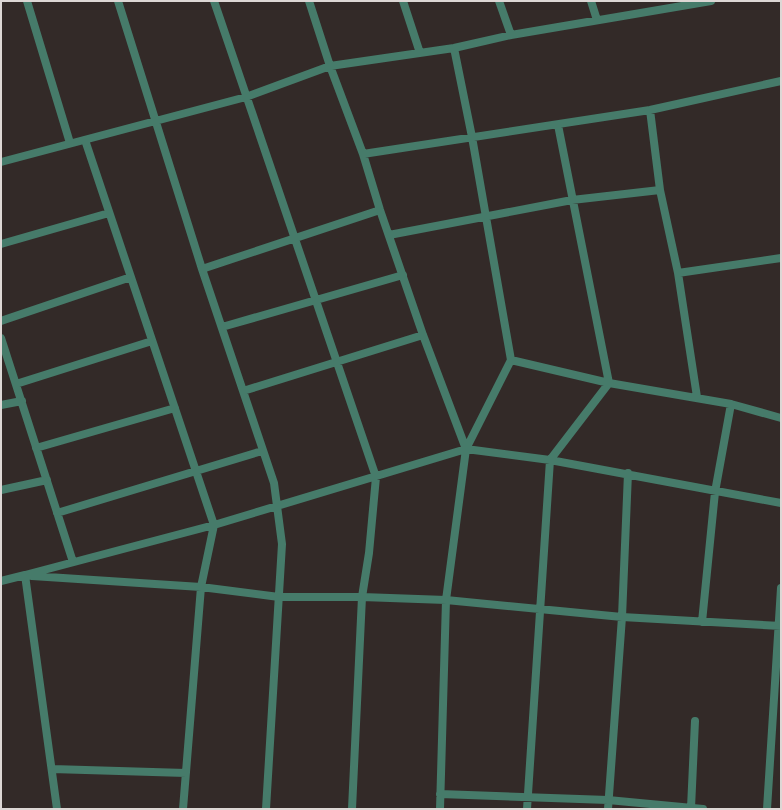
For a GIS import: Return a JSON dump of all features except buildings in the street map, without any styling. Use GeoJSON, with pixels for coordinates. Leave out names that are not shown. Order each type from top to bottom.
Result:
{"type":"FeatureCollection","features":[{"type":"Feature","properties":{"kind":"street"},"geometry":{"type":"LineString","coordinates":[[27,1],[70,143]]}},
{"type":"Feature","properties":{"kind":"street"},"geometry":{"type":"LineString","coordinates":[[118,1],[202,269],[274,483],[282,544],[266,809]]}},
{"type":"Feature","properties":{"kind":"street"},"geometry":{"type":"LineString","coordinates":[[214,1],[376,477],[369,553],[362,597],[352,809]]}},
{"type":"Feature","properties":{"kind":"street"},"geometry":{"type":"LineString","coordinates":[[309,1],[330,66],[363,154],[380,210],[423,335],[466,449]]}},
{"type":"Feature","properties":{"kind":"street"},"geometry":{"type":"LineString","coordinates":[[403,1],[420,53]]}},
{"type":"Feature","properties":{"kind":"street"},"geometry":{"type":"LineString","coordinates":[[499,1],[511,35]]}},
{"type":"Feature","properties":{"kind":"street"},"geometry":{"type":"LineString","coordinates":[[591,1],[597,20]]}},
{"type":"Feature","properties":{"kind":"street"},"geometry":{"type":"LineString","coordinates":[[1,162],[246,98],[330,66],[454,48],[511,35],[711,1]]}},
{"type":"Feature","properties":{"kind":"street"},"geometry":{"type":"LineString","coordinates":[[440,809],[446,600],[466,449],[511,360],[472,137],[454,48]]}},
{"type":"Feature","properties":{"kind":"street"},"geometry":{"type":"LineString","coordinates":[[363,154],[650,110],[781,81]]}},
{"type":"Feature","properties":{"kind":"street"},"geometry":{"type":"LineString","coordinates":[[650,110],[660,190],[678,273],[697,397]]}},
{"type":"Feature","properties":{"kind":"street"},"geometry":{"type":"LineString","coordinates":[[527,809],[550,460],[609,383],[558,125]]}},
{"type":"Feature","properties":{"kind":"street"},"geometry":{"type":"LineString","coordinates":[[85,140],[214,525],[201,587],[184,809]]}},
{"type":"Feature","properties":{"kind":"street"},"geometry":{"type":"LineString","coordinates":[[389,235],[572,200],[660,190]]}},
{"type":"Feature","properties":{"kind":"street"},"geometry":{"type":"LineString","coordinates":[[202,269],[380,210]]}},
{"type":"Feature","properties":{"kind":"street"},"geometry":{"type":"LineString","coordinates":[[1,244],[109,213]]}},
{"type":"Feature","properties":{"kind":"street"},"geometry":{"type":"LineString","coordinates":[[678,273],[781,258]]}},
{"type":"Feature","properties":{"kind":"street"},"geometry":{"type":"LineString","coordinates":[[222,327],[403,275]]}},
{"type":"Feature","properties":{"kind":"street"},"geometry":{"type":"LineString","coordinates":[[1,321],[131,277]]}},
{"type":"Feature","properties":{"kind":"street"},"geometry":{"type":"LineString","coordinates":[[243,391],[423,335]]}},
{"type":"Feature","properties":{"kind":"street"},"geometry":{"type":"LineString","coordinates":[[1,338],[73,562]]}},
{"type":"Feature","properties":{"kind":"street"},"geometry":{"type":"LineString","coordinates":[[16,384],[152,341]]}},
{"type":"Feature","properties":{"kind":"street"},"geometry":{"type":"LineString","coordinates":[[511,360],[609,383],[731,404],[781,418]]}},
{"type":"Feature","properties":{"kind":"street"},"geometry":{"type":"LineString","coordinates":[[1,405],[22,401]]}},
{"type":"Feature","properties":{"kind":"street"},"geometry":{"type":"LineString","coordinates":[[702,622],[715,492],[731,404]]}},
{"type":"Feature","properties":{"kind":"street"},"geometry":{"type":"LineString","coordinates":[[36,448],[175,408]]}},
{"type":"Feature","properties":{"kind":"street"},"geometry":{"type":"LineString","coordinates":[[1,581],[214,525],[466,449],[550,460],[628,473],[715,492],[781,503]]}},
{"type":"Feature","properties":{"kind":"street"},"geometry":{"type":"LineString","coordinates":[[57,513],[262,451]]}},
{"type":"Feature","properties":{"kind":"street"},"geometry":{"type":"LineString","coordinates":[[608,809],[622,617],[628,473]]}},
{"type":"Feature","properties":{"kind":"street"},"geometry":{"type":"LineString","coordinates":[[1,490],[47,480]]}},
{"type":"Feature","properties":{"kind":"street"},"geometry":{"type":"LineString","coordinates":[[25,575],[201,587],[279,597],[362,597],[446,600],[622,617],[780,626]]}},
{"type":"Feature","properties":{"kind":"street"},"geometry":{"type":"LineString","coordinates":[[25,575],[57,809]]}},
{"type":"Feature","properties":{"kind":"street"},"geometry":{"type":"LineString","coordinates":[[767,809],[780,626],[781,588]]}},
{"type":"Feature","properties":{"kind":"street"},"geometry":{"type":"LineString","coordinates":[[691,808],[695,721]]}},
{"type":"Feature","properties":{"kind":"street"},"geometry":{"type":"LineString","coordinates":[[52,769],[186,773]]}},
{"type":"Feature","properties":{"kind":"street"},"geometry":{"type":"LineString","coordinates":[[440,794],[608,800],[704,809]]}}]}
